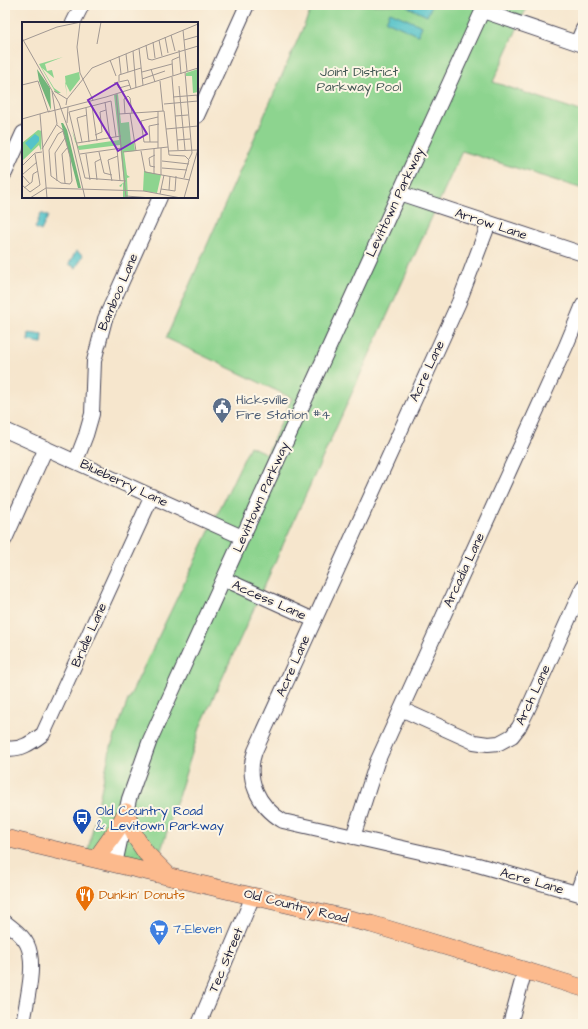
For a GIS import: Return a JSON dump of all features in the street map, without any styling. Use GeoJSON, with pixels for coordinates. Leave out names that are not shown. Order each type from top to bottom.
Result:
{"type":"FeatureCollection","features":[{"type":"Feature","properties":{"kind":"main road"},"geometry":{"type":"LineString","coordinates":[[96,859],[118,828],[126,812]]}},
{"type":"Feature","properties":{"kind":"main road"},"geometry":{"type":"LineString","coordinates":[[126,812],[136,838],[146,852],[168,875]]}},
{"type":"Feature","properties":{"kind":"main road","name":"Old Country Road"},"geometry":{"type":"LineString","coordinates":[[5,838],[168,875],[371,924],[583,988]]}},
{"type":"Feature","properties":{"kind":"street"},"geometry":{"type":"LineString","coordinates":[[74,22],[82,5]]}},
{"type":"Feature","properties":{"kind":"street"},"geometry":{"type":"LineString","coordinates":[[198,114],[247,5]]}},
{"type":"Feature","properties":{"kind":"street"},"geometry":{"type":"LineString","coordinates":[[484,8],[580,44],[583,29]]}},
{"type":"Feature","properties":{"kind":"street","name":"Levittown Parkway"},"geometry":{"type":"LineString","coordinates":[[115,864],[131,793],[150,740],[484,8]]}},
{"type":"Feature","properties":{"kind":"street"},"geometry":{"type":"LineString","coordinates":[[5,173],[22,135]]}},
{"type":"Feature","properties":{"kind":"street","name":"Arrow Lane"},"geometry":{"type":"LineString","coordinates":[[400,194],[583,254]]}},
{"type":"Feature","properties":{"kind":"street","name":"Bamboo Lane"},"geometry":{"type":"LineString","coordinates":[[76,461],[92,414],[94,361],[105,319],[160,198]]}},
{"type":"Feature","properties":{"kind":"street","name":"Acre Lane"},"geometry":{"type":"LineString","coordinates":[[490,223],[459,302],[255,751],[251,769],[252,780],[256,793],[264,806],[278,818],[294,824],[478,866],[580,894]]}},
{"type":"Feature","properties":{"kind":"street","name":"Arcadia Lane"},"geometry":{"type":"LineString","coordinates":[[353,837],[377,762],[566,346],[583,305]]}},
{"type":"Feature","properties":{"kind":"street","name":"Blueberry Lane"},"geometry":{"type":"LineString","coordinates":[[5,430],[242,537]]}},
{"type":"Feature","properties":{"kind":"street"},"geometry":{"type":"LineString","coordinates":[[5,538],[46,448]]}},
{"type":"Feature","properties":{"kind":"street","name":"Bridle Lane"},"geometry":{"type":"LineString","coordinates":[[5,748],[17,749],[29,745],[42,734],[152,496]]}},
{"type":"Feature","properties":{"kind":"street","name":"Access Lane"},"geometry":{"type":"LineString","coordinates":[[224,580],[314,620]]}},
{"type":"Feature","properties":{"kind":"street","name":"Arch Lane"},"geometry":{"type":"LineString","coordinates":[[401,709],[474,742],[499,743],[512,736],[519,727],[527,711],[583,587]]}},
{"type":"Feature","properties":{"kind":"street"},"geometry":{"type":"LineString","coordinates":[[580,894],[583,876]]}},
{"type":"Feature","properties":{"kind":"street","name":"Tec Street"},"geometry":{"type":"LineString","coordinates":[[199,1024],[253,896]]}},
{"type":"Feature","properties":{"kind":"street"},"geometry":{"type":"LineString","coordinates":[[5,922],[20,933],[27,944],[32,961],[24,1024]]}},
{"type":"Feature","properties":{"kind":"street"},"geometry":{"type":"LineString","coordinates":[[510,1024],[525,970]]}},
{"type":"Feature","properties":{"kind":"green space","name":"Joint District Parkway Pool"},"geometry":{"type":"Polygon","coordinates":[[[313,5],[528,5],[493,82],[583,112],[583,189],[462,151],[201,725],[155,869],[87,855],[110,750],[128,700],[250,446],[267,454],[292,398],[166,338],[313,5]]]}},
{"type":"Feature","properties":{"kind":"water"},"geometry":{"type":"Polygon","coordinates":[[[404,5],[432,5],[427,16],[404,5]]]}},
{"type":"Feature","properties":{"kind":"water"},"geometry":{"type":"Polygon","coordinates":[[[390,12],[422,26],[418,35],[386,21],[390,12]]]}},
{"type":"Feature","properties":{"kind":"water"},"geometry":{"type":"Polygon","coordinates":[[[41,213],[48,216],[41,231],[35,228],[41,213]]]}},
{"type":"Feature","properties":{"kind":"water"},"geometry":{"type":"Polygon","coordinates":[[[76,251],[83,255],[76,268],[69,264],[76,251]]]}},
{"type":"Feature","properties":{"kind":"water"},"geometry":{"type":"Polygon","coordinates":[[[29,333],[43,335],[42,343],[28,341],[29,333]]]}},
{"type":"Feature","properties":{"kind":"place","name":"Hicksville Fire Station #4"},"geometry":{"type":"Point","coordinates":[222,424]}},
{"type":"Feature","properties":{"kind":"place","name":"Old Country Road & Levitown Parkway"},"geometry":{"type":"Point","coordinates":[82,835]}},
{"type":"Feature","properties":{"kind":"place","name":"Dunkin' Donuts"},"geometry":{"type":"Point","coordinates":[85,912]}},
{"type":"Feature","properties":{"kind":"place","name":"7-Eleven"},"geometry":{"type":"Point","coordinates":[159,946]}}]}
